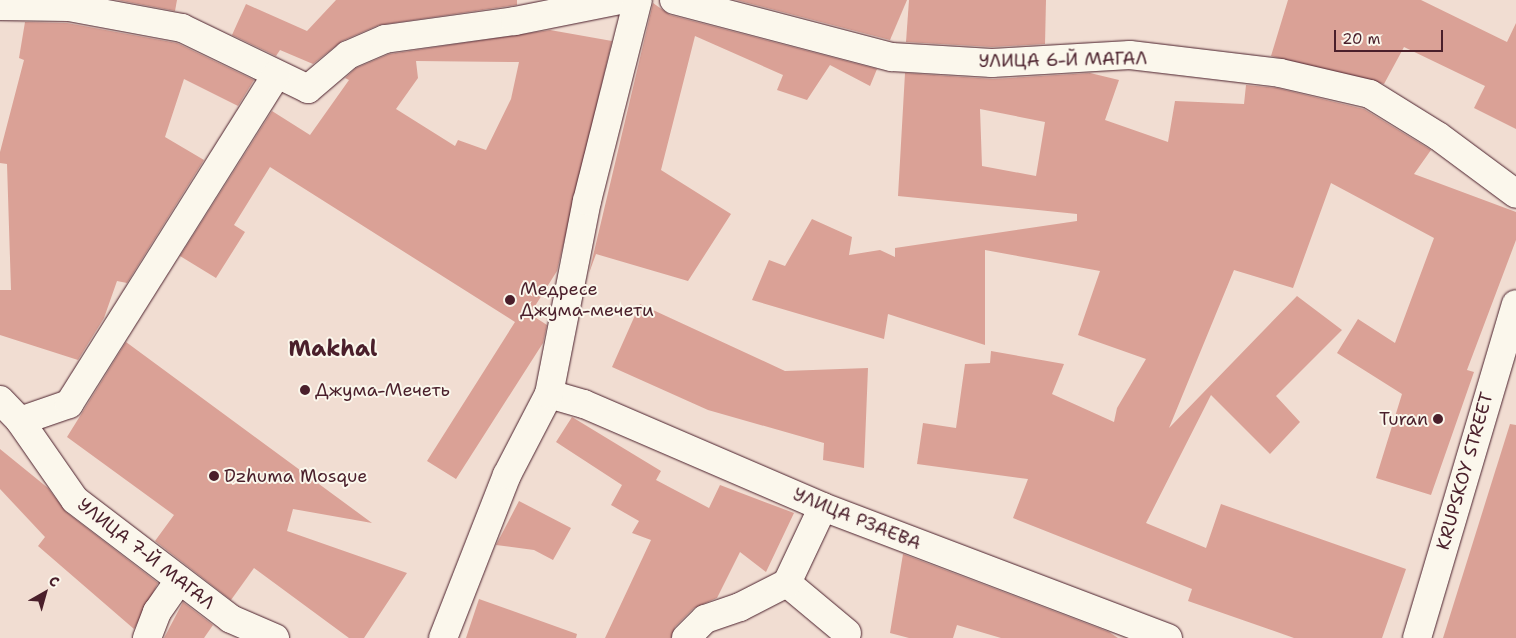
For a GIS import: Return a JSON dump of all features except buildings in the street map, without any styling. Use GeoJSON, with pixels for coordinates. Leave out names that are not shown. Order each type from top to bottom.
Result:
{"type":"FeatureCollection","features":[{"type":"Feature","properties":{"kind":"street"},"geometry":{"type":"LineString","coordinates":[[0,6],[69,6],[182,28],[308,90],[348,56],[384,39],[515,21],[620,0]]}},
{"type":"Feature","properties":{"kind":"street"},"geometry":{"type":"LineString","coordinates":[[443,638],[507,475],[549,394],[587,201],[638,0]]}},
{"type":"Feature","properties":{"kind":"street","name":"УЛИЦА 6-Й МАГАЛ"},"geometry":{"type":"LineString","coordinates":[[674,0],[892,57],[992,63],[1130,56],[1280,73],[1370,94],[1438,136],[1516,194]]}},
{"type":"Feature","properties":{"kind":"street"},"geometry":{"type":"LineString","coordinates":[[20,421],[69,404],[276,75]]}},
{"type":"Feature","properties":{"kind":"street","name":"KRUPSKOY STREET"},"geometry":{"type":"LineString","coordinates":[[1417,638],[1508,355],[1516,304]]}},
{"type":"Feature","properties":{"kind":"street","name":"УЛИЦА РЗАЕВА"},"geometry":{"type":"LineString","coordinates":[[549,394],[584,404],[823,507],[1168,638]]}},
{"type":"Feature","properties":{"kind":"street","name":"УЛИЦА 7-Й МАГАЛ"},"geometry":{"type":"LineString","coordinates":[[0,400],[20,421],[75,500],[230,619],[275,638]]}},
{"type":"Feature","properties":{"kind":"street"},"geometry":{"type":"LineString","coordinates":[[686,638],[705,619],[740,607],[787,583],[823,507]]}},
{"type":"Feature","properties":{"kind":"street"},"geometry":{"type":"LineString","coordinates":[[147,638],[157,612],[179,580]]}},
{"type":"Feature","properties":{"kind":"street"},"geometry":{"type":"LineString","coordinates":[[787,583],[846,633]]}},
{"type":"Feature","properties":{"kind":"place","name":"Медресе Джума-мечети"},"geometry":{"type":"Point","coordinates":[510,300]}},
{"type":"Feature","properties":{"kind":"place","name":"Джума-Мечеть"},"geometry":{"type":"Point","coordinates":[305,390]}},
{"type":"Feature","properties":{"kind":"place","name":"Turan"},"geometry":{"type":"Point","coordinates":[1438,419]}},
{"type":"Feature","properties":{"kind":"place","name":"Dzhuma Mosque"},"geometry":{"type":"Point","coordinates":[214,476]}},
{"type":"Feature","properties":{"kind":"district","name":"Makhal"},"geometry":{"type":"Point","coordinates":[333,349]}}]}
